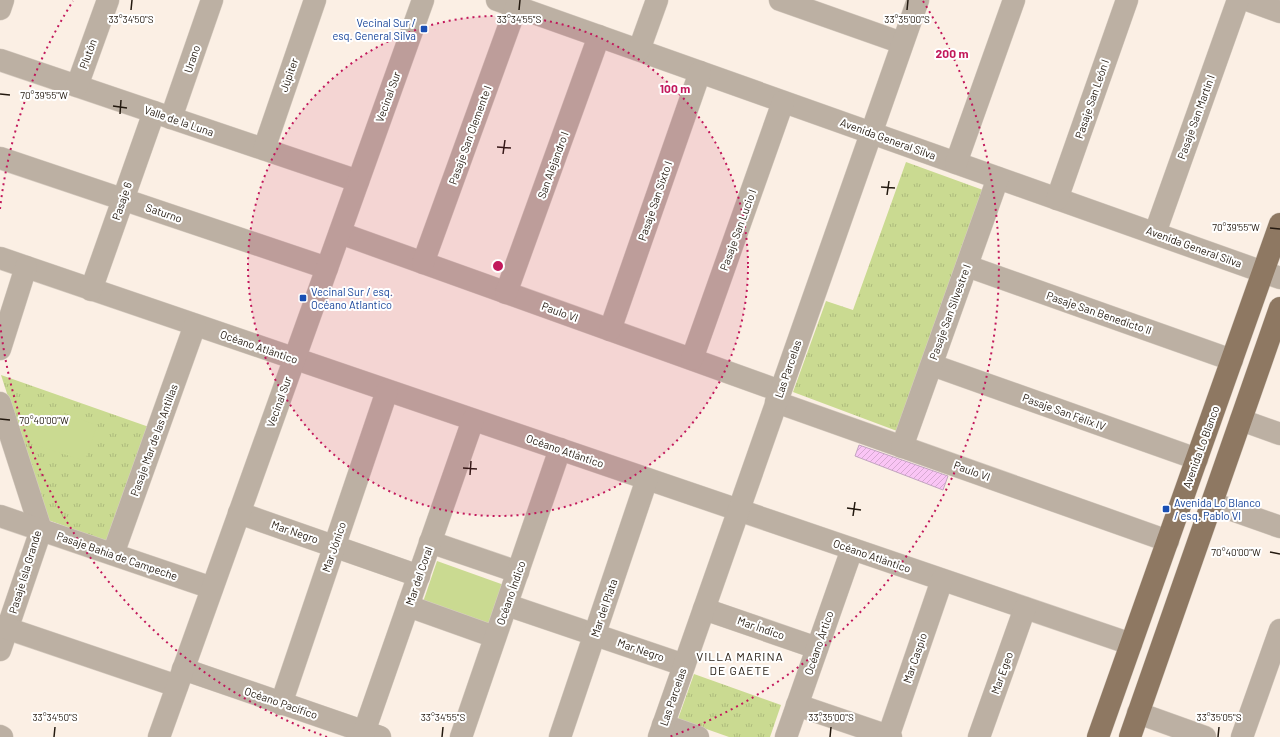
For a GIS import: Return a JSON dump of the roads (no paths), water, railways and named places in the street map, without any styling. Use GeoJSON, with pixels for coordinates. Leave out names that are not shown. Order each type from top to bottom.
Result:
{"type":"FeatureCollection","features":[{"type":"Feature","properties":{"kind":"main road","name":"Avenida Lo Blanco"},"geometry":{"type":"LineString","coordinates":[[1098,737],[1232,360],[1272,275],[1280,224]]}},
{"type":"Feature","properties":{"kind":"main road"},"geometry":{"type":"LineString","coordinates":[[1130,737],[1241,420],[1276,331],[1280,308]]}},
{"type":"Feature","properties":{"kind":"street"},"geometry":{"type":"LineString","coordinates":[[0,9],[3,0]]}},
{"type":"Feature","properties":{"kind":"street","name":"Plutón"},"geometry":{"type":"LineString","coordinates":[[77,86],[108,0]]}},
{"type":"Feature","properties":{"kind":"street","name":"Urano"},"geometry":{"type":"LineString","coordinates":[[162,115],[212,0]]}},
{"type":"Feature","properties":{"kind":"street","name":"Júpiter"},"geometry":{"type":"LineString","coordinates":[[264,149],[315,0]]}},
{"type":"Feature","properties":{"kind":"street","name":"Vecinal Sur"},"geometry":{"type":"LineString","coordinates":[[159,737],[423,0]]}},
{"type":"Feature","properties":{"kind":"street"},"geometry":{"type":"LineString","coordinates":[[639,50],[657,0]]}},
{"type":"Feature","properties":{"kind":"street"},"geometry":{"type":"LineString","coordinates":[[780,0],[902,44]]}},
{"type":"Feature","properties":{"kind":"street","name":"Las Parcelas"},"geometry":{"type":"LineString","coordinates":[[661,731],[918,0]]}},
{"type":"Feature","properties":{"kind":"street"},"geometry":{"type":"LineString","coordinates":[[956,163],[1014,0]]}},
{"type":"Feature","properties":{"kind":"street","name":"Pasaje San León I"},"geometry":{"type":"LineString","coordinates":[[1057,199],[1127,0]]}},
{"type":"Feature","properties":{"kind":"street","name":"Pasaje San Martín I"},"geometry":{"type":"LineString","coordinates":[[1155,233],[1238,0]]}},
{"type":"Feature","properties":{"kind":"street"},"geometry":{"type":"LineString","coordinates":[[1246,0],[1280,12]]}},
{"type":"Feature","properties":{"kind":"street","name":"Avenida General Silva"},"geometry":{"type":"LineString","coordinates":[[506,3],[1272,275]]}},
{"type":"Feature","properties":{"kind":"street","name":"Pasaje San Clemente I"},"geometry":{"type":"LineString","coordinates":[[423,263],[506,3]]}},
{"type":"Feature","properties":{"kind":"street","name":"San Alejandro I"},"geometry":{"type":"LineString","coordinates":[[506,293],[599,36]]}},
{"type":"Feature","properties":{"kind":"street","name":"Valle de la Luna"},"geometry":{"type":"LineString","coordinates":[[0,60],[358,181]]}},
{"type":"Feature","properties":{"kind":"street","name":"Pasaje San Sixto I"},"geometry":{"type":"LineString","coordinates":[[610,330],[700,72]]}},
{"type":"Feature","properties":{"kind":"street","name":"Pasaje San Lucio I"},"geometry":{"type":"LineString","coordinates":[[692,359],[784,102]]}},
{"type":"Feature","properties":{"kind":"street","name":"Pasaje 6"},"geometry":{"type":"LineString","coordinates":[[91,290],[123,199],[162,115]]}},
{"type":"Feature","properties":{"kind":"street","name":"Saturno"},"geometry":{"type":"LineString","coordinates":[[0,158],[327,268]]}},
{"type":"Feature","properties":{"kind":"street","name":"Pasaje San Silvestre I"},"geometry":{"type":"LineString","coordinates":[[902,446],[998,178]]}},
{"type":"Feature","properties":{"kind":"street","name":"Paulo VI"},"geometry":{"type":"LineString","coordinates":[[340,233],[692,359],[778,396],[902,446],[1168,541]]}},
{"type":"Feature","properties":{"kind":"street","name":"Océano Atlántico"},"geometry":{"type":"LineString","coordinates":[[0,258],[1131,644]]}},
{"type":"Feature","properties":{"kind":"street","name":"Pasaje San Benedicto II"},"geometry":{"type":"LineString","coordinates":[[967,266],[1232,360]]}},
{"type":"Feature","properties":{"kind":"street"},"geometry":{"type":"LineString","coordinates":[[0,349],[26,267]]}},
{"type":"Feature","properties":{"kind":"street","name":"Pasaje Mar de las Antillas"},"geometry":{"type":"LineString","coordinates":[[113,554],[195,325]]}},
{"type":"Feature","properties":{"kind":"street","name":"Pasaje San Félix IV"},"geometry":{"type":"LineString","coordinates":[[932,365],[1196,459]]}},
{"type":"Feature","properties":{"kind":"street","name":"Mar Jónico"},"geometry":{"type":"LineString","coordinates":[[281,704],[387,391]]}},
{"type":"Feature","properties":{"kind":"street","name":"Pasaje Isla Grande"},"geometry":{"type":"LineString","coordinates":[[0,403],[41,530],[4,628],[0,650]]}},
{"type":"Feature","properties":{"kind":"street","name":"Mar del Coral"},"geometry":{"type":"LineString","coordinates":[[372,734],[408,606],[473,420]]}},
{"type":"Feature","properties":{"kind":"street"},"geometry":{"type":"LineString","coordinates":[[1241,420],[1280,434]]}},
{"type":"Feature","properties":{"kind":"street","name":"Océano Índico"},"geometry":{"type":"LineString","coordinates":[[461,737],[560,449]]}},
{"type":"Feature","properties":{"kind":"street","name":"Mar del Plata"},"geometry":{"type":"LineString","coordinates":[[560,737],[647,479]]}},
{"type":"Feature","properties":{"kind":"street"},"geometry":{"type":"LineString","coordinates":[[1212,503],[1280,527]]}},
{"type":"Feature","properties":{"kind":"street","name":"Mar Negro"},"geometry":{"type":"LineString","coordinates":[[239,513],[419,576]]}},
{"type":"Feature","properties":{"kind":"street","name":"Pasaje Bahía de Campeche"},"geometry":{"type":"LineString","coordinates":[[0,516],[212,588]]}},
{"type":"Feature","properties":{"kind":"street"},"geometry":{"type":"LineString","coordinates":[[430,542],[518,572]]}},
{"type":"Feature","properties":{"kind":"street","name":"Océano Ártico"},"geometry":{"type":"LineString","coordinates":[[786,737],[852,549]]}},
{"type":"Feature","properties":{"kind":"street","name":"Mar Caspio"},"geometry":{"type":"LineString","coordinates":[[889,737],[942,580]]}},
{"type":"Feature","properties":{"kind":"street","name":"Mar Negro"},"geometry":{"type":"LineString","coordinates":[[507,605],[684,665]]}},
{"type":"Feature","properties":{"kind":"street"},"geometry":{"type":"LineString","coordinates":[[408,606],[495,637]]}},
{"type":"Feature","properties":{"kind":"street","name":"Mar Egeo"},"geometry":{"type":"LineString","coordinates":[[979,737],[1025,608]]}},
{"type":"Feature","properties":{"kind":"street","name":"Mar Índico"},"geometry":{"type":"LineString","coordinates":[[704,609],[817,648]]}},
{"type":"Feature","properties":{"kind":"street","name":"Océano Pacífico"},"geometry":{"type":"LineString","coordinates":[[4,628],[180,678],[281,704],[372,734]]}},
{"type":"Feature","properties":{"kind":"street"},"geometry":{"type":"LineString","coordinates":[[1242,737],[1275,660],[1280,630]]}},
{"type":"Feature","properties":{"kind":"street"},"geometry":{"type":"LineString","coordinates":[[797,705],[889,737]]}},
{"type":"Feature","properties":{"kind":"street"},"geometry":{"type":"LineString","coordinates":[[1138,713],[1205,737]]}},
{"type":"Feature","properties":{"kind":"street"},"geometry":{"type":"LineString","coordinates":[[661,731],[698,737]]}},
{"type":"Feature","properties":{"kind":"place","name":"Vecinal Sur / esq. General Silva"},"geometry":{"type":"Point","coordinates":[424,29]}},
{"type":"Feature","properties":{"kind":"place","name":"Vecinal Sur / esq. Océano Atlantico"},"geometry":{"type":"Point","coordinates":[303,298]}},
{"type":"Feature","properties":{"kind":"place","name":"Avenida Lo Blanco / esq. Pablo VI"},"geometry":{"type":"Point","coordinates":[1166,509]}},
{"type":"Feature","properties":{"kind":"district","name":"VILLA MARINA DE GAETE"},"geometry":{"type":"Point","coordinates":[740,664]}}]}
